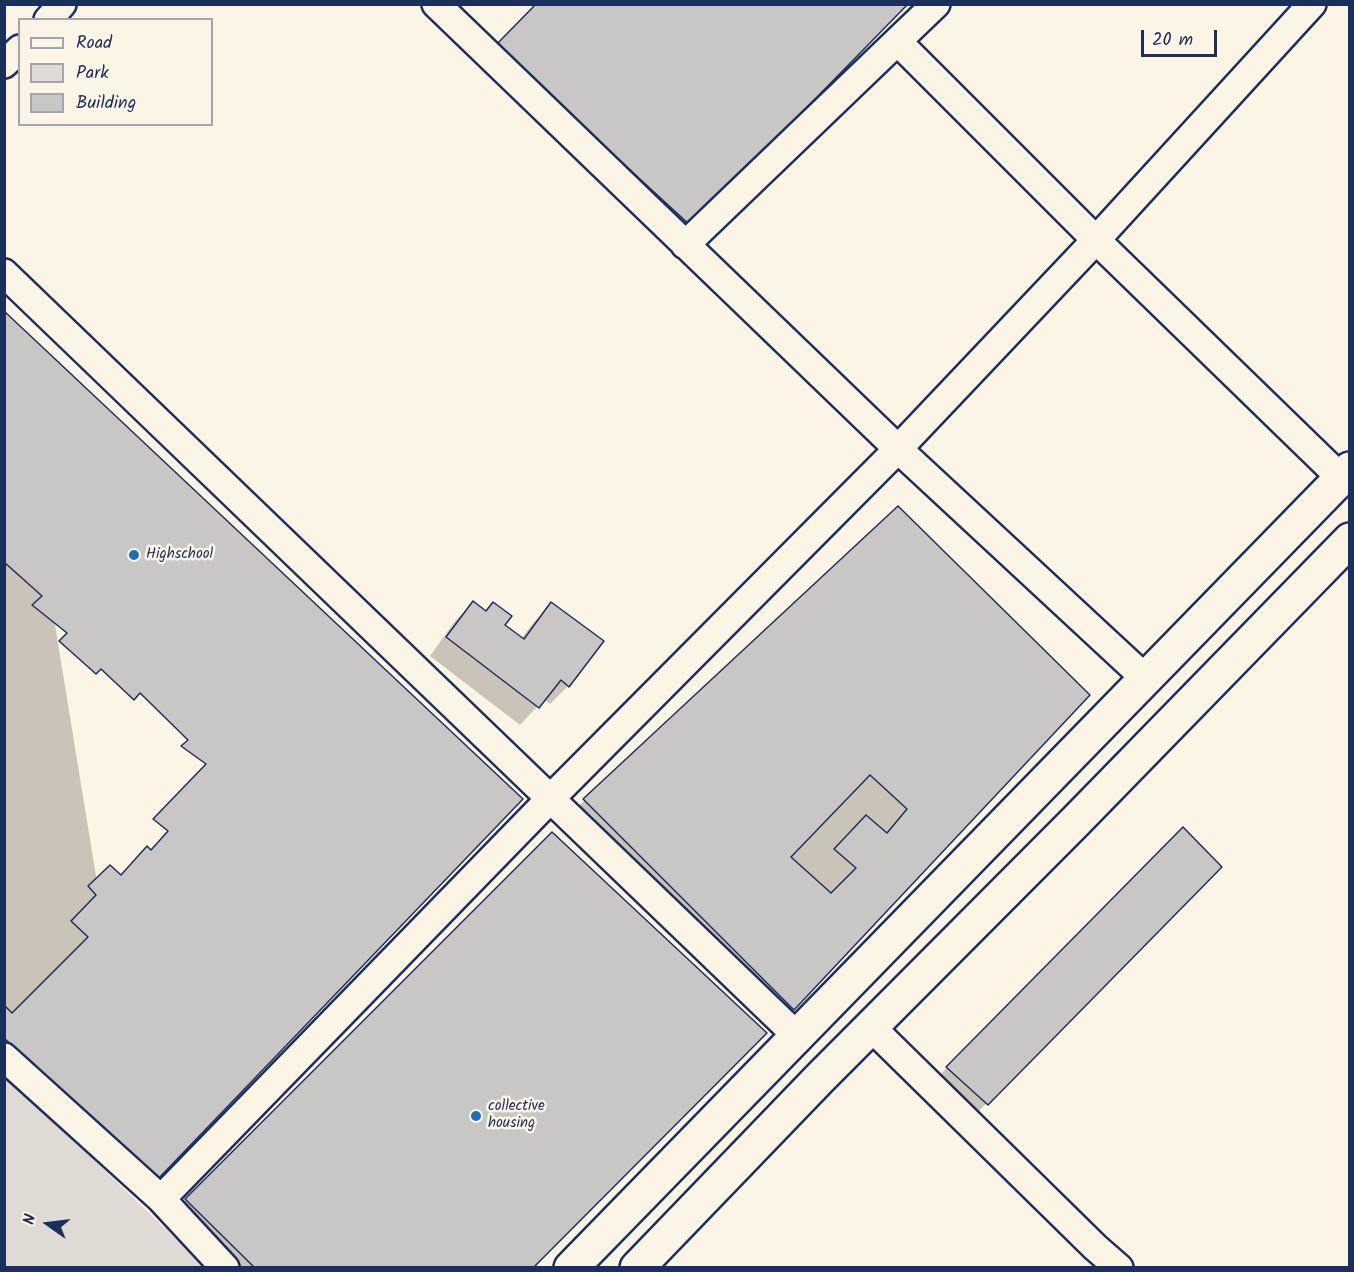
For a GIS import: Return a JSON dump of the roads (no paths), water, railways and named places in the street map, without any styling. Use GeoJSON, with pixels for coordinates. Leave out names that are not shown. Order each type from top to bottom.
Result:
{"type":"FeatureCollection","features":[{"type":"Feature","properties":{"kind":"main road"},"geometry":{"type":"LineString","coordinates":[[571,1268],[1345,473]]}},
{"type":"Feature","properties":{"kind":"main road"},"geometry":{"type":"LineString","coordinates":[[637,1268],[1350,540]]}},
{"type":"Feature","properties":{"kind":"street"},"geometry":{"type":"LineString","coordinates":[[50,18],[62,4]]}},
{"type":"Feature","properties":{"kind":"street"},"geometry":{"type":"LineString","coordinates":[[436,4],[898,449],[1146,679]]}},
{"type":"Feature","properties":{"kind":"street"},"geometry":{"type":"LineString","coordinates":[[685,244],[936,4]]}},
{"type":"Feature","properties":{"kind":"street"},"geometry":{"type":"LineString","coordinates":[[161,1199],[551,798],[898,449],[1096,240],[1312,4]]}},
{"type":"Feature","properties":{"kind":"street"},"geometry":{"type":"LineString","coordinates":[[898,42],[1096,240],[1345,473]]}},
{"type":"Feature","properties":{"kind":"street"},"geometry":{"type":"LineString","coordinates":[[4,64],[18,51]]}},
{"type":"Feature","properties":{"kind":"street"},"geometry":{"type":"LineString","coordinates":[[4,273],[797,1036]]}},
{"type":"Feature","properties":{"kind":"street"},"geometry":{"type":"LineString","coordinates":[[871,1027],[1086,1239],[1119,1268]]}},
{"type":"Feature","properties":{"kind":"street"},"geometry":{"type":"LineString","coordinates":[[4,1057],[161,1199],[225,1268]]}},
{"type":"Feature","properties":{"kind":"place","name":"Highschool"},"geometry":{"type":"Point","coordinates":[134,555]}},
{"type":"Feature","properties":{"kind":"place","name":"collective housing"},"geometry":{"type":"Point","coordinates":[476,1116]}}]}
